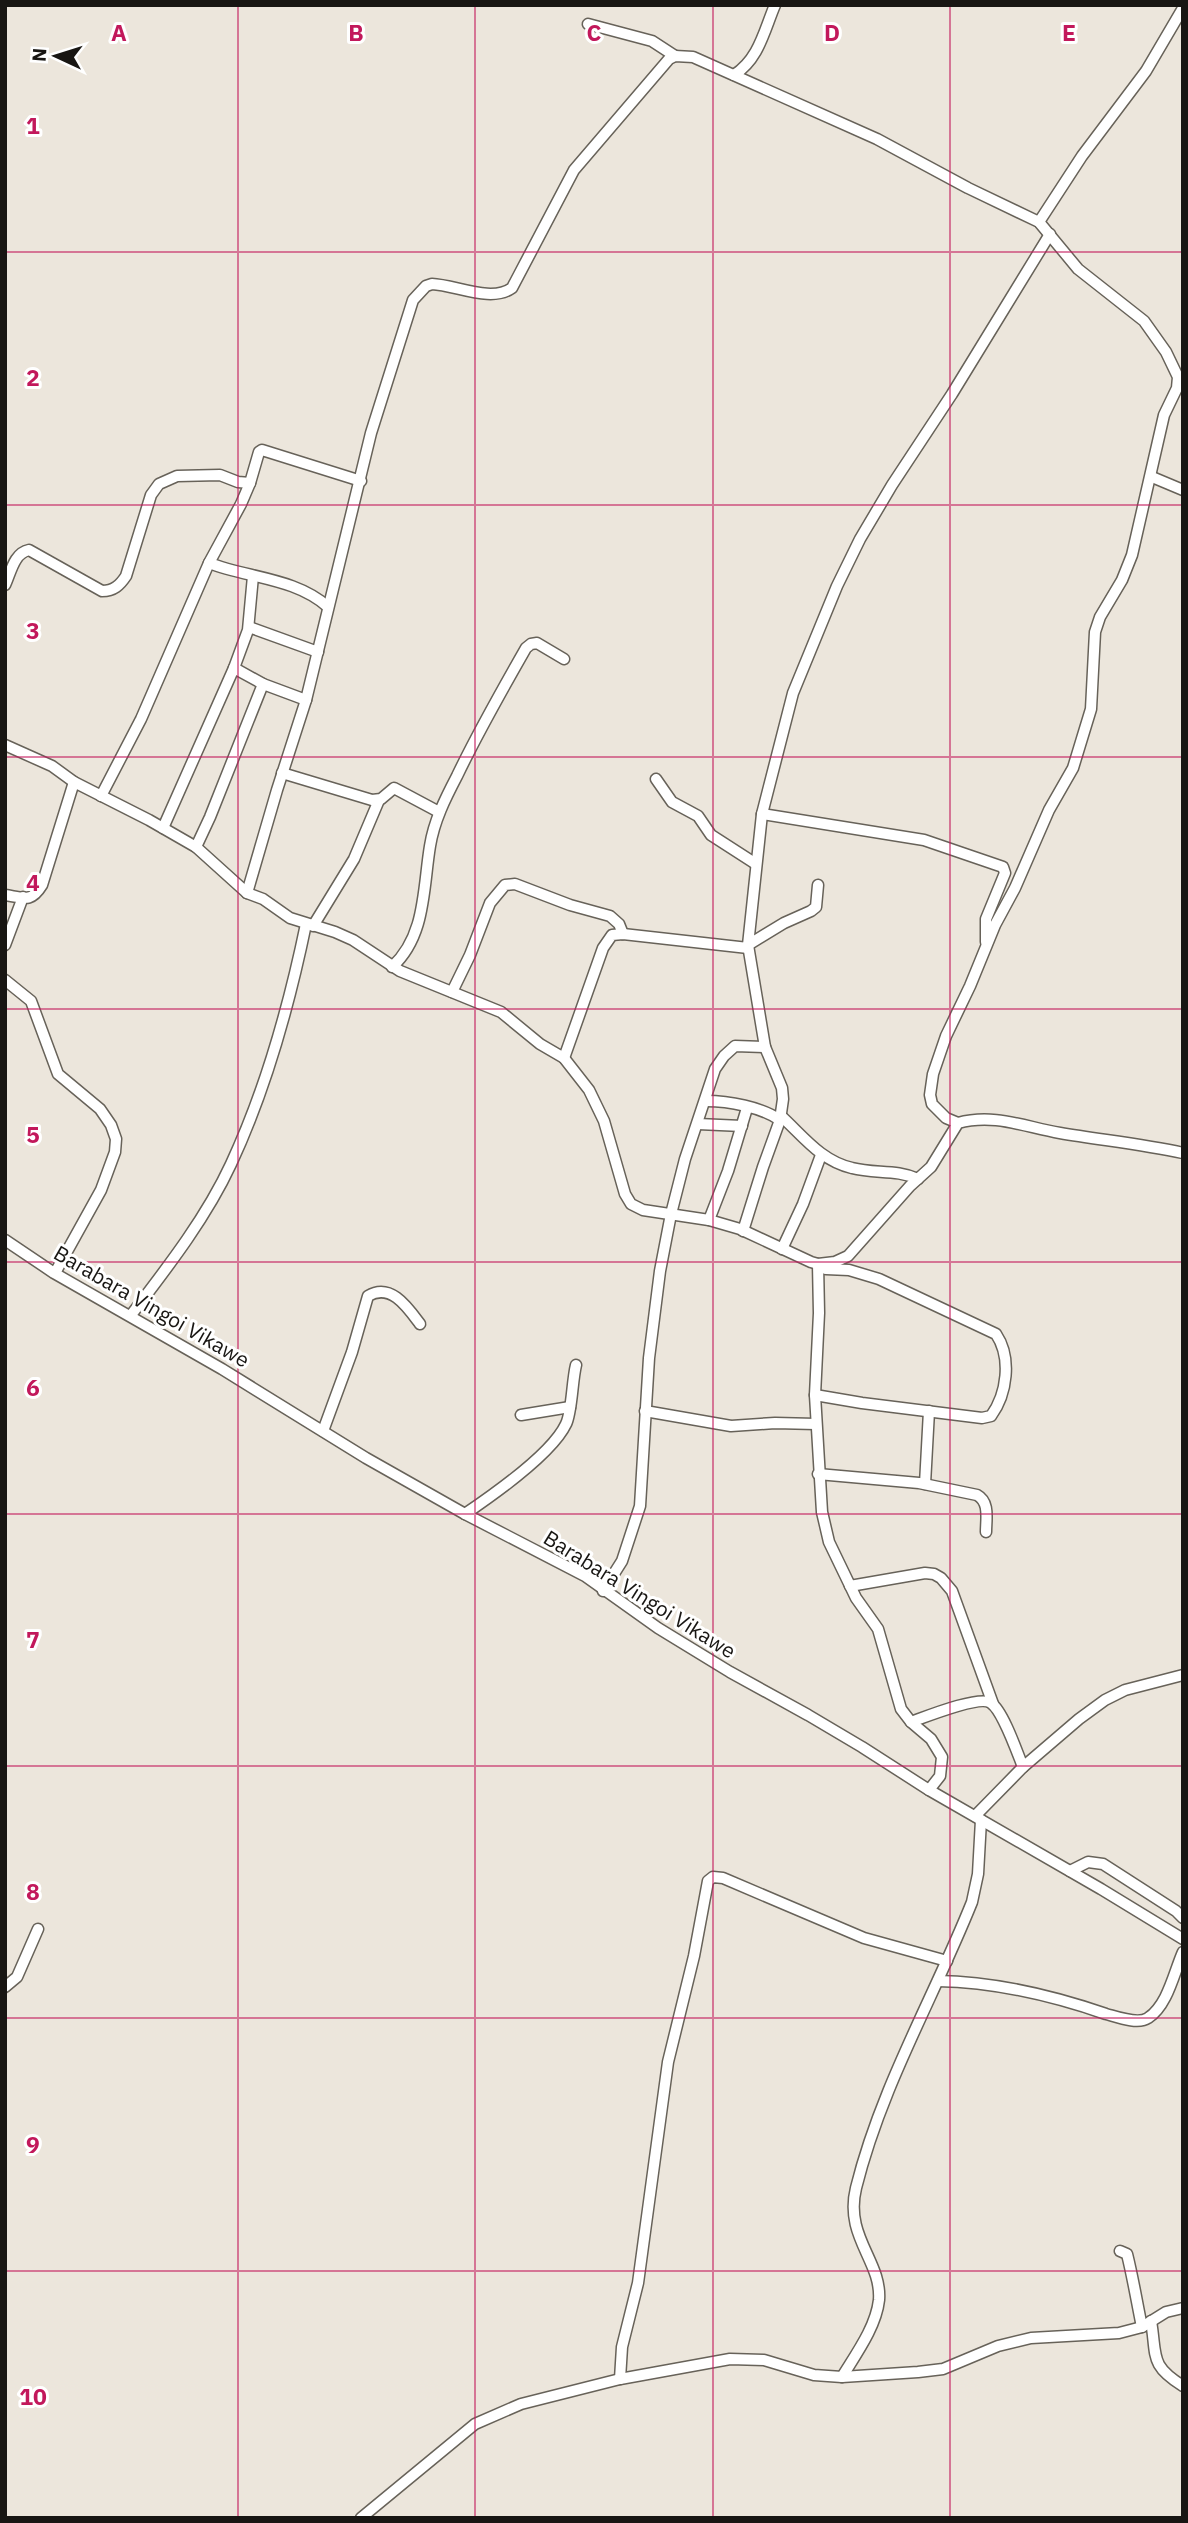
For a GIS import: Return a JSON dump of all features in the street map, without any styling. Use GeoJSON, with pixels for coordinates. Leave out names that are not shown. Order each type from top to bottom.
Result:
{"type":"FeatureCollection","features":[{"type":"Feature","properties":{"kind":"street"},"geometry":{"type":"LineString","coordinates":[[734,75],[743,70],[753,58],[775,5]]}},
{"type":"Feature","properties":{"kind":"street"},"geometry":{"type":"LineString","coordinates":[[1039,222],[1082,156],[1146,71],[1183,8]]}},
{"type":"Feature","properties":{"kind":"street"},"geometry":{"type":"LineString","coordinates":[[588,24],[652,41],[675,56],[693,57],[877,139],[968,188],[1039,222],[1079,270],[1144,321],[1177,361],[1178,382],[1164,415],[1152,477],[1130,563],[1100,617],[1095,632],[1091,709],[1073,768],[1049,810],[946,1036],[933,1074],[930,1095],[932,1104],[946,1118],[958,1123],[971,1119],[999,1119],[1055,1132],[1148,1145],[1183,1153]]}},
{"type":"Feature","properties":{"kind":"street"},"geometry":{"type":"LineString","coordinates":[[247,894],[306,700],[371,433],[414,300],[426,286],[432,284],[495,294],[507,292],[512,288],[574,170],[664,65],[675,56]]}},
{"type":"Feature","properties":{"kind":"street"},"geometry":{"type":"LineString","coordinates":[[743,1231],[762,1167],[781,1118],[782,1088],[765,1047],[748,946],[762,814],[793,693],[860,538],[953,394],[1050,234]]}},
{"type":"Feature","properties":{"kind":"street"},"geometry":{"type":"LineString","coordinates":[[101,796],[141,719],[209,563],[250,483],[258,454],[262,450],[361,481]]}},
{"type":"Feature","properties":{"kind":"street"},"geometry":{"type":"LineString","coordinates":[[5,585],[17,557],[21,552],[29,550],[102,591],[110,590],[120,585],[126,576],[151,495],[159,484],[171,477],[216,474],[250,483]]}},
{"type":"Feature","properties":{"kind":"street"},"geometry":{"type":"LineString","coordinates":[[1152,477],[1183,490]]}},
{"type":"Feature","properties":{"kind":"street"},"geometry":{"type":"LineString","coordinates":[[209,563],[232,572],[307,591],[328,607]]}},
{"type":"Feature","properties":{"kind":"street"},"geometry":{"type":"LineString","coordinates":[[163,828],[234,668],[249,627],[253,576]]}},
{"type":"Feature","properties":{"kind":"street"},"geometry":{"type":"LineString","coordinates":[[249,627],[318,652]]}},
{"type":"Feature","properties":{"kind":"street"},"geometry":{"type":"LineString","coordinates":[[392,967],[408,950],[415,934],[423,905],[430,845],[439,812],[471,746],[526,648],[537,643],[564,659]]}},
{"type":"Feature","properties":{"kind":"street"},"geometry":{"type":"LineString","coordinates":[[234,668],[263,684],[306,700]]}},
{"type":"Feature","properties":{"kind":"street"},"geometry":{"type":"LineString","coordinates":[[196,847],[263,684]]}},
{"type":"Feature","properties":{"kind":"street"},"geometry":{"type":"LineString","coordinates":[[5,745],[52,766],[74,782],[196,847],[247,894],[263,899],[290,918],[353,940],[392,967],[501,1012],[540,1044],[564,1058],[589,1090],[604,1121],[621,1183],[631,1204],[654,1213],[709,1220],[743,1231],[819,1267],[866,1274],[996,1334],[1003,1344],[1006,1359],[1002,1396],[990,1416],[970,1417],[815,1395]]}},
{"type":"Feature","properties":{"kind":"street"},"geometry":{"type":"LineString","coordinates":[[282,773],[379,800]]}},
{"type":"Feature","properties":{"kind":"street"},"geometry":{"type":"LineString","coordinates":[[656,779],[672,802],[695,814],[711,835],[756,864]]}},
{"type":"Feature","properties":{"kind":"street"},"geometry":{"type":"LineString","coordinates":[[5,895],[35,896],[42,885],[74,782]]}},
{"type":"Feature","properties":{"kind":"street"},"geometry":{"type":"LineString","coordinates":[[131,1315],[184,1242],[230,1166],[278,1039],[310,925],[354,859],[379,800],[394,788],[439,812]]}},
{"type":"Feature","properties":{"kind":"street"},"geometry":{"type":"LineString","coordinates":[[762,814],[924,840],[1003,867],[1005,873],[986,919],[986,945]]}},
{"type":"Feature","properties":{"kind":"street"},"geometry":{"type":"LineString","coordinates":[[452,992],[470,955],[489,904],[505,885],[514,884],[570,905],[610,916],[623,934]]}},
{"type":"Feature","properties":{"kind":"street"},"geometry":{"type":"LineString","coordinates":[[564,1058],[603,947],[612,934],[748,946],[816,907],[818,885]]}},
{"type":"Feature","properties":{"kind":"street"},"geometry":{"type":"LineString","coordinates":[[5,945],[23,897]]}},
{"type":"Feature","properties":{"kind":"street"},"geometry":{"type":"LineString","coordinates":[[5,980],[31,1001],[58,1074],[100,1109],[111,1125],[116,1139],[115,1152],[102,1190],[55,1273]]}},
{"type":"Feature","properties":{"kind":"street"},"geometry":{"type":"LineString","coordinates":[[603,1591],[622,1561],[640,1506],[653,1316],[671,1214],[685,1159],[715,1069],[724,1056],[735,1046],[765,1047]]}},
{"type":"Feature","properties":{"kind":"street"},"geometry":{"type":"LineString","coordinates":[[706,1101],[722,1101],[781,1118],[821,1155],[851,1168],[899,1172],[918,1179]]}},
{"type":"Feature","properties":{"kind":"street"},"geometry":{"type":"LineString","coordinates":[[709,1220],[728,1171],[747,1108]]}},
{"type":"Feature","properties":{"kind":"street"},"geometry":{"type":"LineString","coordinates":[[819,1267],[848,1255],[932,1167],[958,1123]]}},
{"type":"Feature","properties":{"kind":"street"},"geometry":{"type":"LineString","coordinates":[[698,1124],[742,1126]]}},
{"type":"Feature","properties":{"kind":"street"},"geometry":{"type":"LineString","coordinates":[[782,1249],[803,1204],[821,1155]]}},
{"type":"Feature","properties":{"kind":"street","name":"Barabara Vingoi Vikawe"},"geometry":{"type":"LineString","coordinates":[[5,1240],[55,1273],[131,1315],[465,1514],[584,1577],[695,1651],[862,1746],[929,1790],[1183,1939]]}},
{"type":"Feature","properties":{"kind":"street"},"geometry":{"type":"LineString","coordinates":[[819,1267],[815,1395],[818,1474],[825,1530],[850,1586],[878,1629],[901,1709],[911,1722],[931,1739],[942,1757],[940,1776],[929,1790]]}},
{"type":"Feature","properties":{"kind":"street"},"geometry":{"type":"LineString","coordinates":[[323,1431],[352,1352],[368,1296],[378,1292],[395,1296],[406,1305],[420,1324]]}},
{"type":"Feature","properties":{"kind":"street"},"geometry":{"type":"LineString","coordinates":[[465,1514],[496,1493],[543,1452],[566,1424],[576,1365]]}},
{"type":"Feature","properties":{"kind":"street"},"geometry":{"type":"LineString","coordinates":[[521,1415],[570,1407]]}},
{"type":"Feature","properties":{"kind":"street"},"geometry":{"type":"LineString","coordinates":[[645,1411],[731,1426],[816,1424]]}},
{"type":"Feature","properties":{"kind":"street"},"geometry":{"type":"LineString","coordinates":[[925,1484],[929,1411]]}},
{"type":"Feature","properties":{"kind":"street"},"geometry":{"type":"LineString","coordinates":[[818,1474],[925,1484],[982,1498],[986,1507],[986,1532]]}},
{"type":"Feature","properties":{"kind":"street"},"geometry":{"type":"LineString","coordinates":[[850,1586],[925,1573],[934,1574],[949,1584],[993,1704],[1023,1767]]}},
{"type":"Feature","properties":{"kind":"street"},"geometry":{"type":"LineString","coordinates":[[842,2376],[868,2330],[878,2301],[876,2276],[854,2221],[856,2187],[883,2101],[972,1902],[978,1874],[978,1818],[1023,1767],[1105,1700],[1125,1689],[1183,1675]]}},
{"type":"Feature","properties":{"kind":"street"},"geometry":{"type":"LineString","coordinates":[[911,1722],[981,1700],[993,1704]]}},
{"type":"Feature","properties":{"kind":"street"},"geometry":{"type":"LineString","coordinates":[[1070,1871],[1088,1862],[1103,1864],[1176,1911],[1183,1919]]}},
{"type":"Feature","properties":{"kind":"street"},"geometry":{"type":"LineString","coordinates":[[620,2379],[622,2347],[638,2283],[668,2062],[694,1956],[708,1881],[723,1878],[864,1938],[947,1961]]}},
{"type":"Feature","properties":{"kind":"street"},"geometry":{"type":"LineString","coordinates":[[5,1987],[17,1977],[38,1929]]}},
{"type":"Feature","properties":{"kind":"street"},"geometry":{"type":"LineString","coordinates":[[938,1981],[997,1984],[1052,1997],[1116,2017],[1142,2020],[1148,2018],[1161,2002],[1183,1952]]}},
{"type":"Feature","properties":{"kind":"street"},"geometry":{"type":"LineString","coordinates":[[5,1972],[17,1977]]}},
{"type":"Feature","properties":{"kind":"street"},"geometry":{"type":"LineString","coordinates":[[1121,2251],[1127,2254],[1130,2277],[1147,2324],[1156,2362],[1166,2375],[1183,2386]]}},
{"type":"Feature","properties":{"kind":"street"},"geometry":{"type":"LineString","coordinates":[[361,2518],[475,2424],[521,2404],[620,2379],[705,2362],[740,2359],[781,2364],[814,2375],[931,2371],[962,2362],[998,2346],[1031,2338],[1119,2333],[1147,2324],[1166,2312],[1183,2308]]}}]}
